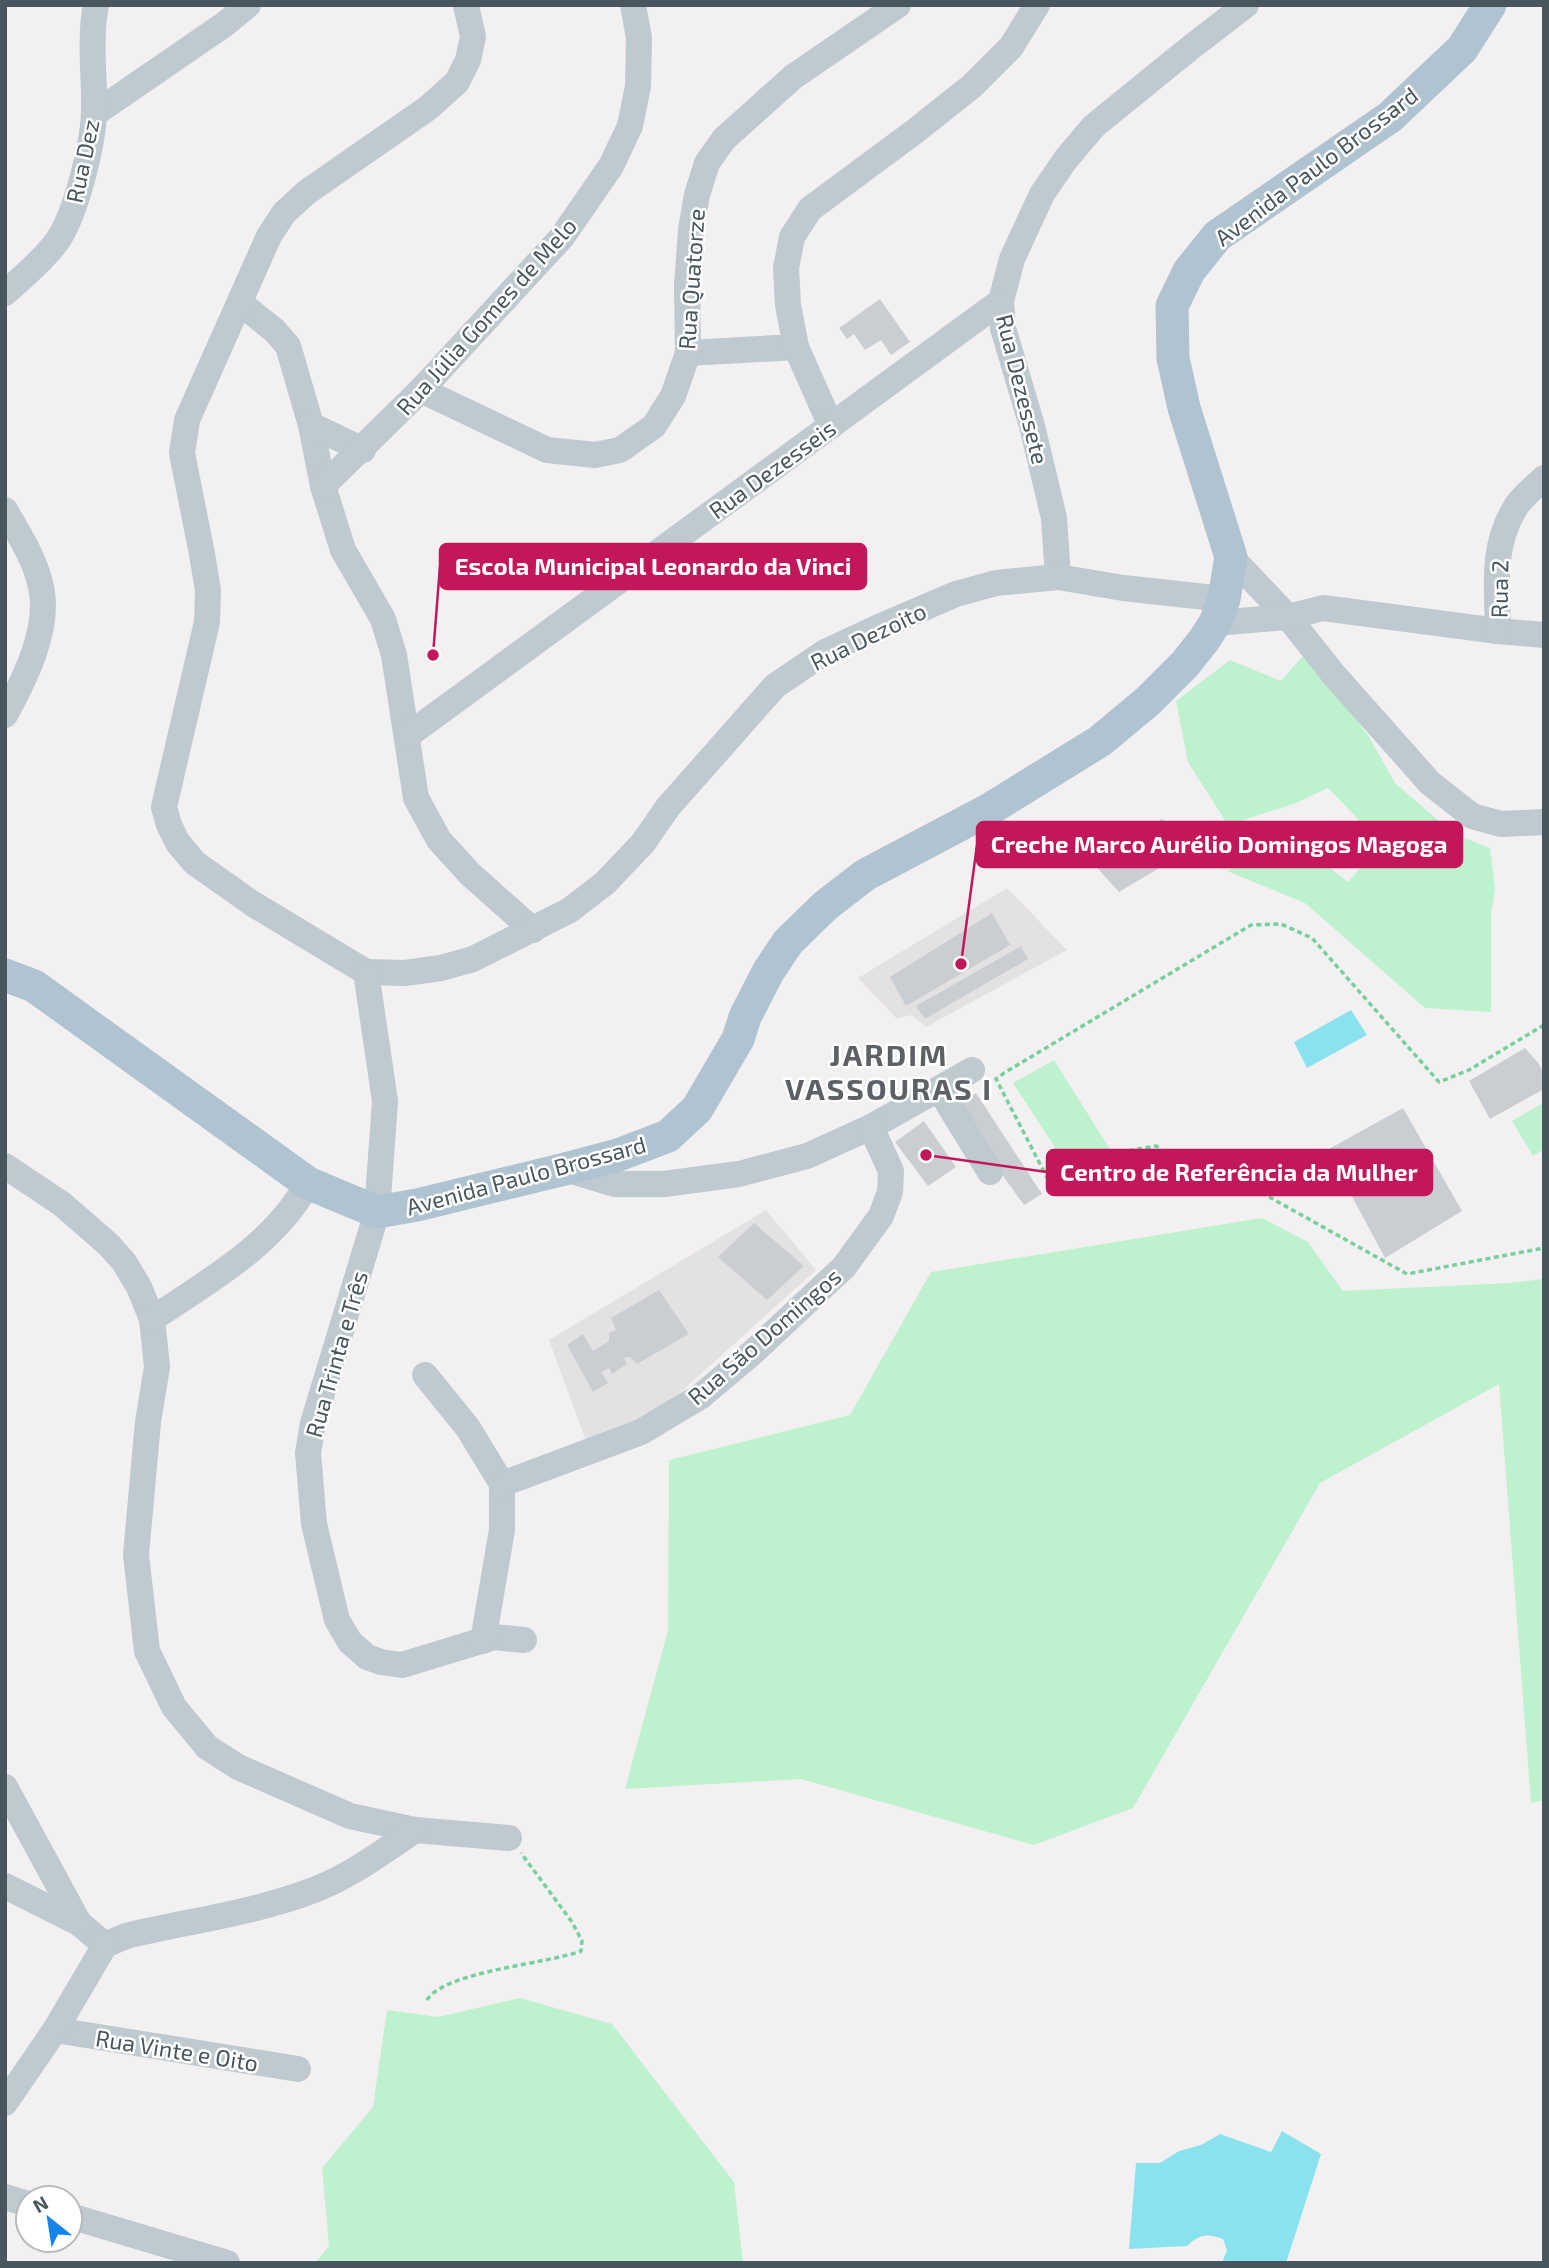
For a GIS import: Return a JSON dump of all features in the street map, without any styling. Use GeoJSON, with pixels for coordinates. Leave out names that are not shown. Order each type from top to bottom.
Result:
{"type":"FeatureCollection","features":[{"type":"Feature","properties":{"kind":"main road","name":"Avenida Paulo Brossard"},"geometry":{"type":"LineString","coordinates":[[5,975],[34,986],[308,1182],[377,1212],[565,1169],[618,1155],[668,1136],[697,1109],[738,1039],[745,1017],[768,972],[789,942],[825,906],[865,874],[990,808],[1100,741],[1148,701],[1185,664],[1220,611],[1231,557],[1184,408],[1173,358],[1172,306],[1189,271],[1217,236],[1390,117],[1462,49],[1490,5]]}},
{"type":"Feature","properties":{"kind":"street","name":"Rua Dez"},"geometry":{"type":"LineString","coordinates":[[5,293],[57,243],[70,216],[87,159],[94,114],[92,61],[96,5]]}},
{"type":"Feature","properties":{"kind":"street"},"geometry":{"type":"LineString","coordinates":[[94,114],[248,5]]}},
{"type":"Feature","properties":{"kind":"street"},"geometry":{"type":"LineString","coordinates":[[366,972],[253,904],[195,863],[178,843],[169,825],[164,807],[207,622],[208,590],[182,453],[187,420],[269,236],[284,213],[307,192],[428,108],[457,82],[468,61],[472,37],[466,5]]}},
{"type":"Feature","properties":{"kind":"street","name":"Rua Júlia Gomes de Melo"},"geometry":{"type":"LineString","coordinates":[[323,486],[363,450],[421,390],[562,237],[611,166],[630,126],[638,86],[639,38],[633,5]]}},
{"type":"Feature","properties":{"kind":"street","name":"Rua Quatorze"},"geometry":{"type":"LineString","coordinates":[[421,390],[547,450],[595,455],[620,450],[654,426],[673,396],[688,353],[687,285],[691,230],[697,195],[707,163],[724,139],[793,77],[898,5]]}},
{"type":"Feature","properties":{"kind":"street"},"geometry":{"type":"LineString","coordinates":[[831,426],[796,346],[788,305],[786,268],[792,236],[810,209],[972,86],[1011,47],[1037,5]]}},
{"type":"Feature","properties":{"kind":"street","name":"Rua Dezessete"},"geometry":{"type":"LineString","coordinates":[[1058,577],[1054,518],[1032,426],[1003,328],[1001,301],[1012,259],[1042,194],[1066,159],[1094,126],[1246,5]]}},
{"type":"Feature","properties":{"kind":"street","name":"Rua Dezesseis"},"geometry":{"type":"LineString","coordinates":[[407,736],[1001,301]]}},
{"type":"Feature","properties":{"kind":"street"},"geometry":{"type":"LineString","coordinates":[[240,303],[274,330],[288,346],[311,425],[323,486],[343,550],[383,619],[394,655],[416,797],[439,840],[470,873],[533,930]]}},
{"type":"Feature","properties":{"kind":"street"},"geometry":{"type":"LineString","coordinates":[[688,353],[796,346]]}},
{"type":"Feature","properties":{"kind":"street"},"geometry":{"type":"LineString","coordinates":[[311,425],[363,450]]}},
{"type":"Feature","properties":{"kind":"street","name":"Rua 2"},"geometry":{"type":"LineString","coordinates":[[1498,631],[1496,560],[1503,533],[1518,504],[1544,478]]}},
{"type":"Feature","properties":{"kind":"street"},"geometry":{"type":"LineString","coordinates":[[5,510],[25,546],[41,584],[42,611],[38,640],[24,682],[5,715]]}},
{"type":"Feature","properties":{"kind":"street"},"geometry":{"type":"LineString","coordinates":[[1231,557],[1288,617],[1334,675],[1430,783],[1472,816],[1501,824],[1544,822]]}},
{"type":"Feature","properties":{"kind":"street","name":"Rua Dezoito"},"geometry":{"type":"LineString","coordinates":[[366,972],[405,973],[441,968],[473,959],[570,910],[605,883],[643,843],[668,807],[775,687],[825,652],[956,594],[996,583],[1058,577],[1220,611],[1288,617],[1324,608],[1544,635]]}},
{"type":"Feature","properties":{"kind":"street","name":"Rua Trinta e Três"},"geometry":{"type":"LineString","coordinates":[[366,972],[385,1101],[377,1212],[313,1423],[308,1453],[314,1524],[337,1620],[350,1642],[368,1657],[402,1665],[494,1637],[524,1640]]}},
{"type":"Feature","properties":{"kind":"street"},"geometry":{"type":"LineString","coordinates":[[565,1169],[615,1184],[664,1184],[739,1174],[807,1156],[871,1127],[972,1070]]}},
{"type":"Feature","properties":{"kind":"street"},"geometry":{"type":"LineString","coordinates":[[939,1090],[990,1172]]}},
{"type":"Feature","properties":{"kind":"street","name":"Rua São Domingos"},"geometry":{"type":"LineString","coordinates":[[502,1484],[641,1432],[701,1396],[752,1353],[844,1267],[881,1216],[890,1192],[891,1171],[871,1127]]}},
{"type":"Feature","properties":{"kind":"street"},"geometry":{"type":"LineString","coordinates":[[5,1166],[62,1204],[109,1245],[124,1262],[139,1287],[152,1318],[157,1367],[148,1422],[136,1555],[147,1651],[174,1707],[207,1747],[238,1767],[350,1816],[415,1829],[509,1838]]}},
{"type":"Feature","properties":{"kind":"street"},"geometry":{"type":"LineString","coordinates":[[152,1318],[208,1282],[252,1249],[279,1225],[295,1206],[308,1182]]}},
{"type":"Feature","properties":{"kind":"street"},"geometry":{"type":"LineString","coordinates":[[425,1375],[468,1428],[502,1484],[502,1530],[483,1641]]}},
{"type":"Feature","properties":{"kind":"street"},"geometry":{"type":"LineString","coordinates":[[5,1787],[79,1923]]}},
{"type":"Feature","properties":{"kind":"street"},"geometry":{"type":"LineString","coordinates":[[5,2103],[55,2030],[105,1945],[126,1936],[262,1906],[314,1890],[365,1863],[415,1829]]}},
{"type":"Feature","properties":{"kind":"street"},"geometry":{"type":"LineString","coordinates":[[5,1886],[79,1923],[105,1945]]}},
{"type":"Feature","properties":{"kind":"street","name":"Rua Vinte e Oito"},"geometry":{"type":"LineString","coordinates":[[55,2030],[298,2069]]}},
{"type":"Feature","properties":{"kind":"street"},"geometry":{"type":"LineString","coordinates":[[84,2220],[227,2263]]}},
{"type":"Feature","properties":{"kind":"path"},"geometry":{"type":"LineString","coordinates":[[1544,1026],[1469,1070],[1439,1082],[1312,938],[1281,924],[1251,925],[996,1079],[1053,1189],[1061,1190],[1132,1150],[1156,1146],[1198,1174],[1255,1189],[1407,1274],[1544,1248]]}},
{"type":"Feature","properties":{"kind":"path"},"geometry":{"type":"LineString","coordinates":[[427,2000],[431,1993],[446,1985],[486,1972],[562,1958],[581,1951],[582,1941],[572,1922],[509,1838]]}},
{"type":"Feature","properties":{"kind":"shaded area"},"geometry":{"type":"Polygon","coordinates":[[[1007,888],[1067,950],[926,1027],[911,1015],[897,1019],[858,978],[1007,888]]]}},
{"type":"Feature","properties":{"kind":"shaded area"},"geometry":{"type":"Polygon","coordinates":[[[766,1210],[816,1270],[661,1410],[587,1444],[549,1340],[766,1210]]]}},
{"type":"Feature","properties":{"kind":"green space"},"geometry":{"type":"Polygon","coordinates":[[[1303,656],[1336,691],[1369,737],[1395,783],[1454,834],[1490,848],[1495,889],[1491,916],[1491,1012],[1425,1008],[1305,903],[1227,871],[1285,832],[1348,882],[1360,868],[1360,821],[1328,788],[1296,803],[1228,825],[1188,762],[1176,701],[1230,660],[1281,681],[1303,656]]]}},
{"type":"Feature","properties":{"kind":"green space"},"geometry":{"type":"Polygon","coordinates":[[[1054,1060],[1111,1151],[1071,1172],[1013,1083],[1054,1060]]]}},
{"type":"Feature","properties":{"kind":"green space"},"geometry":{"type":"Polygon","coordinates":[[[1544,1102],[1544,1149],[1533,1156],[1512,1121],[1544,1102]]]}},
{"type":"Feature","properties":{"kind":"green space"},"geometry":{"type":"Polygon","coordinates":[[[1262,1218],[1308,1242],[1343,1291],[1544,1279],[1544,1800],[1531,1803],[1499,1384],[1320,1483],[1133,1808],[1034,1845],[801,1779],[625,1789],[668,1630],[669,1460],[850,1415],[931,1272],[1262,1218]]]}},
{"type":"Feature","properties":{"kind":"green space"},"geometry":{"type":"Polygon","coordinates":[[[520,1998],[612,2024],[734,2182],[743,2263],[315,2263],[329,2246],[322,2168],[373,2107],[387,2010],[438,2017],[520,1998]]]}},
{"type":"Feature","properties":{"kind":"water"},"geometry":{"type":"Polygon","coordinates":[[[1351,1010],[1367,1035],[1307,1068],[1294,1042],[1351,1010]]]}},
{"type":"Feature","properties":{"kind":"water"},"geometry":{"type":"Polygon","coordinates":[[[1282,2131],[1321,2154],[1286,2263],[1222,2263],[1227,2250],[1223,2239],[1208,2235],[1187,2246],[1129,2249],[1136,2163],[1160,2163],[1179,2151],[1201,2145],[1220,2134],[1271,2152],[1282,2131]]]}},
{"type":"Feature","properties":{"kind":"building"},"geometry":{"type":"Polygon","coordinates":[[[880,299],[910,342],[891,355],[881,340],[865,350],[854,334],[847,339],[839,328],[880,299]]]}},
{"type":"Feature","properties":{"kind":"building"},"geometry":{"type":"Polygon","coordinates":[[[1162,819],[1191,849],[1119,892],[1090,860],[1162,819]]]}},
{"type":"Feature","properties":{"kind":"building"},"geometry":{"type":"Polygon","coordinates":[[[992,913],[1010,945],[906,1006],[890,977],[992,913]]]}},
{"type":"Feature","properties":{"kind":"building"},"geometry":{"type":"Polygon","coordinates":[[[1021,946],[1028,959],[925,1019],[916,1006],[1021,946]]]}},
{"type":"Feature","properties":{"kind":"building"},"geometry":{"type":"Polygon","coordinates":[[[1525,1048],[1539,1064],[1544,1075],[1544,1089],[1490,1119],[1469,1081],[1525,1048]]]}},
{"type":"Feature","properties":{"kind":"building"},"geometry":{"type":"Polygon","coordinates":[[[976,1093],[1042,1194],[1024,1205],[954,1108],[976,1093]]]}},
{"type":"Feature","properties":{"kind":"building"},"geometry":{"type":"Polygon","coordinates":[[[1403,1108],[1462,1211],[1385,1258],[1327,1150],[1403,1108]]]}},
{"type":"Feature","properties":{"kind":"building"},"geometry":{"type":"Polygon","coordinates":[[[924,1121],[956,1167],[928,1186],[895,1142],[924,1121]]]}},
{"type":"Feature","properties":{"kind":"building"},"geometry":{"type":"Polygon","coordinates":[[[754,1223],[804,1266],[767,1300],[718,1257],[754,1223]]]}},
{"type":"Feature","properties":{"kind":"building"},"geometry":{"type":"Polygon","coordinates":[[[659,1290],[689,1334],[637,1364],[630,1357],[624,1358],[627,1364],[612,1374],[609,1368],[601,1372],[608,1383],[593,1392],[567,1345],[583,1334],[593,1351],[609,1341],[609,1333],[616,1330],[611,1318],[659,1290]]]}},
{"type":"Feature","properties":{"kind":"place","name":"Escola Municipal Leonardo da Vinci"},"geometry":{"type":"Point","coordinates":[433,655]}},
{"type":"Feature","properties":{"kind":"place","name":"Creche Marco Aurélio Domingos Magoga"},"geometry":{"type":"Point","coordinates":[961,964]}},
{"type":"Feature","properties":{"kind":"place","name":"Centro de Referência da Mulher"},"geometry":{"type":"Point","coordinates":[926,1155]}},
{"type":"Feature","properties":{"kind":"district","name":"JARDIM VASSOURAS I"},"geometry":{"type":"Point","coordinates":[889,1071]}}]}
